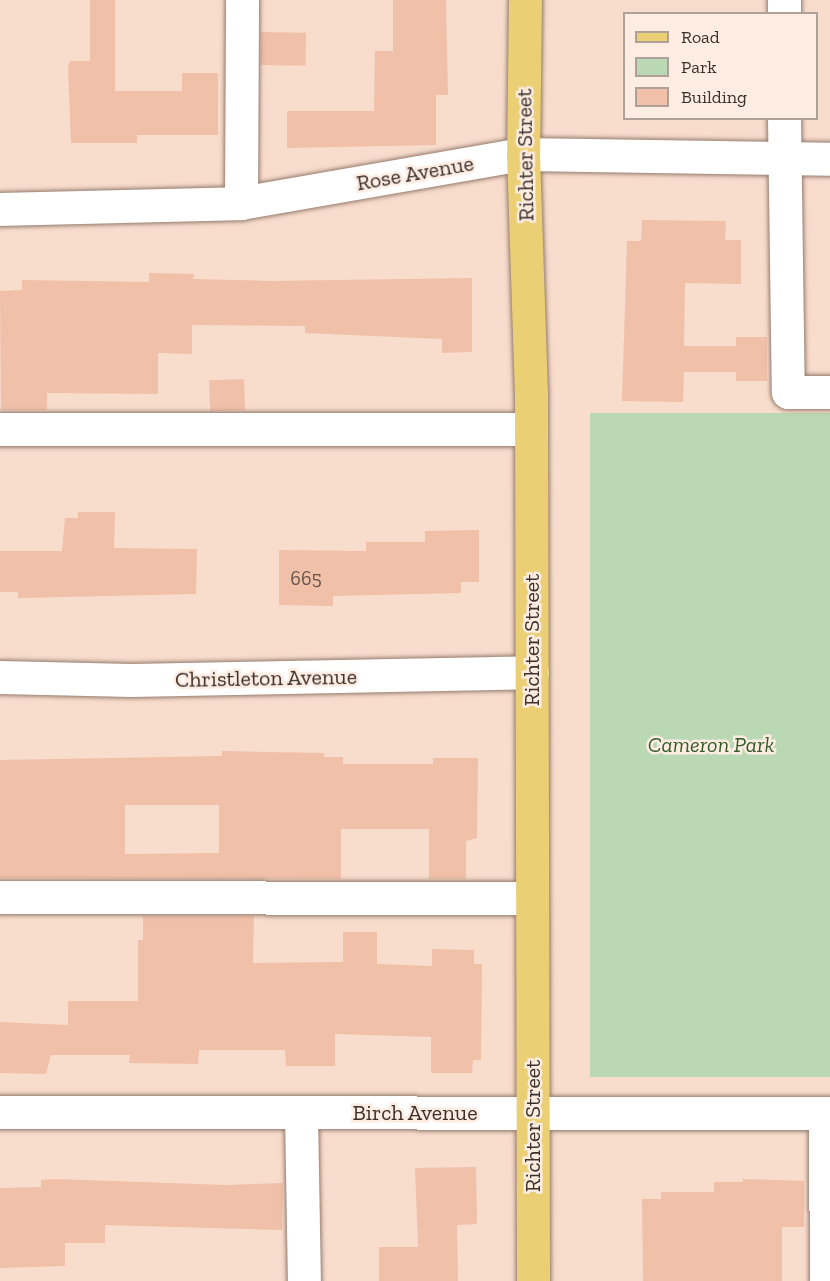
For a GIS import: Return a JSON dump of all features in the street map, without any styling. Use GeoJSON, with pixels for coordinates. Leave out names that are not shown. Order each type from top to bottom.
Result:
{"type":"FeatureCollection","features":[{"type":"Feature","properties":{"kind":"main road","name":"Richter Street"},"geometry":{"type":"LineString","coordinates":[[525,0],[523,154],[531,429],[533,1281]]}},
{"type":"Feature","properties":{"kind":"street"},"geometry":{"type":"LineString","coordinates":[[241,203],[242,0]]}},
{"type":"Feature","properties":{"kind":"street"},"geometry":{"type":"LineString","coordinates":[[784,120],[788,392],[830,392]]}},
{"type":"Feature","properties":{"kind":"street","name":"Rose Avenue"},"geometry":{"type":"LineString","coordinates":[[0,209],[241,203],[523,154],[830,159]]}},
{"type":"Feature","properties":{"kind":"street"},"geometry":{"type":"LineString","coordinates":[[0,429],[531,429]]}},
{"type":"Feature","properties":{"kind":"street","name":"Christleton Avenue"},"geometry":{"type":"LineString","coordinates":[[0,677],[131,680],[532,672]]}},
{"type":"Feature","properties":{"kind":"street"},"geometry":{"type":"LineString","coordinates":[[0,897],[532,898]]}},
{"type":"Feature","properties":{"kind":"street","name":"Birch Avenue"},"geometry":{"type":"LineString","coordinates":[[0,1112],[827,1113]]}},
{"type":"Feature","properties":{"kind":"street"},"geometry":{"type":"LineString","coordinates":[[301,1113],[304,1281]]}},
{"type":"Feature","properties":{"kind":"street"},"geometry":{"type":"LineString","coordinates":[[826,1281],[827,1113]]}},
{"type":"Feature","properties":{"kind":"green space","name":"Cameron Park"},"geometry":{"type":"Polygon","coordinates":[[[590,413],[830,413],[830,1077],[590,1077],[590,413]]]}},
{"type":"Feature","properties":{"kind":"building"},"geometry":{"type":"Polygon","coordinates":[[[90,0],[115,0],[115,91],[182,91],[182,73],[218,73],[218,135],[137,135],[137,143],[71,143],[68,67],[70,61],[90,61],[90,0]]]}},
{"type":"Feature","properties":{"kind":"building"},"geometry":{"type":"Polygon","coordinates":[[[393,0],[446,0],[448,95],[436,95],[436,145],[287,148],[287,111],[374,111],[375,51],[393,51],[393,0]]]}},
{"type":"Feature","properties":{"kind":"building"},"geometry":{"type":"Polygon","coordinates":[[[261,32],[306,33],[305,66],[260,65],[261,32]]]}},
{"type":"Feature","properties":{"kind":"building"},"geometry":{"type":"Polygon","coordinates":[[[642,220],[726,221],[725,240],[741,240],[741,284],[685,283],[684,346],[736,346],[736,337],[767,337],[767,381],[736,381],[736,372],[684,372],[683,402],[622,401],[627,241],[641,241],[642,220]]]}},
{"type":"Feature","properties":{"kind":"building"},"geometry":{"type":"Polygon","coordinates":[[[149,273],[194,274],[193,279],[272,281],[472,278],[472,352],[442,353],[442,339],[305,333],[305,326],[192,325],[192,354],[158,353],[158,394],[47,393],[47,410],[1,410],[0,291],[22,290],[22,280],[149,282],[149,273]]]}},
{"type":"Feature","properties":{"kind":"building"},"geometry":{"type":"Polygon","coordinates":[[[244,379],[245,410],[210,411],[209,380],[244,379]]]}},
{"type":"Feature","properties":{"kind":"building"},"geometry":{"type":"Polygon","coordinates":[[[78,512],[115,512],[114,548],[197,549],[196,594],[18,598],[18,592],[0,592],[0,551],[62,551],[65,518],[78,518],[78,512]]]}},
{"type":"Feature","properties":{"kind":"building"},"geometry":{"type":"Polygon","coordinates":[[[479,530],[479,582],[461,582],[461,593],[333,596],[333,606],[279,605],[279,550],[366,551],[366,542],[425,542],[425,531],[479,530]]]}},
{"type":"Feature","properties":{"kind":"building"},"geometry":{"type":"Polygon","coordinates":[[[222,751],[324,753],[324,757],[343,757],[343,764],[433,764],[433,758],[478,758],[477,838],[466,841],[466,879],[429,879],[429,829],[341,829],[341,879],[0,878],[0,760],[222,756],[222,751]],[[125,805],[125,854],[219,853],[219,805],[125,805]]]}},
{"type":"Feature","properties":{"kind":"building"},"geometry":{"type":"Polygon","coordinates":[[[143,916],[254,916],[253,963],[343,962],[343,932],[377,932],[377,964],[432,966],[432,949],[474,950],[474,964],[482,964],[481,1060],[473,1060],[472,1073],[431,1073],[431,1037],[335,1034],[335,1066],[286,1066],[285,1050],[199,1050],[198,1064],[129,1063],[130,1055],[51,1055],[46,1074],[0,1073],[0,1022],[68,1025],[68,1001],[138,1001],[138,940],[143,940],[143,916]]]}},
{"type":"Feature","properties":{"kind":"building"},"geometry":{"type":"Polygon","coordinates":[[[476,1167],[477,1224],[457,1225],[458,1281],[379,1281],[379,1247],[418,1247],[415,1168],[476,1167]]]}},
{"type":"Feature","properties":{"kind":"building"},"geometry":{"type":"Polygon","coordinates":[[[743,1179],[804,1181],[804,1227],[782,1227],[782,1281],[643,1281],[642,1199],[661,1199],[661,1192],[714,1192],[714,1182],[743,1182],[743,1179]]]}},
{"type":"Feature","properties":{"kind":"building"},"geometry":{"type":"Polygon","coordinates":[[[41,1180],[226,1185],[283,1183],[282,1230],[105,1225],[105,1243],[65,1243],[65,1266],[0,1268],[0,1188],[41,1187],[41,1180]]]}}]}
